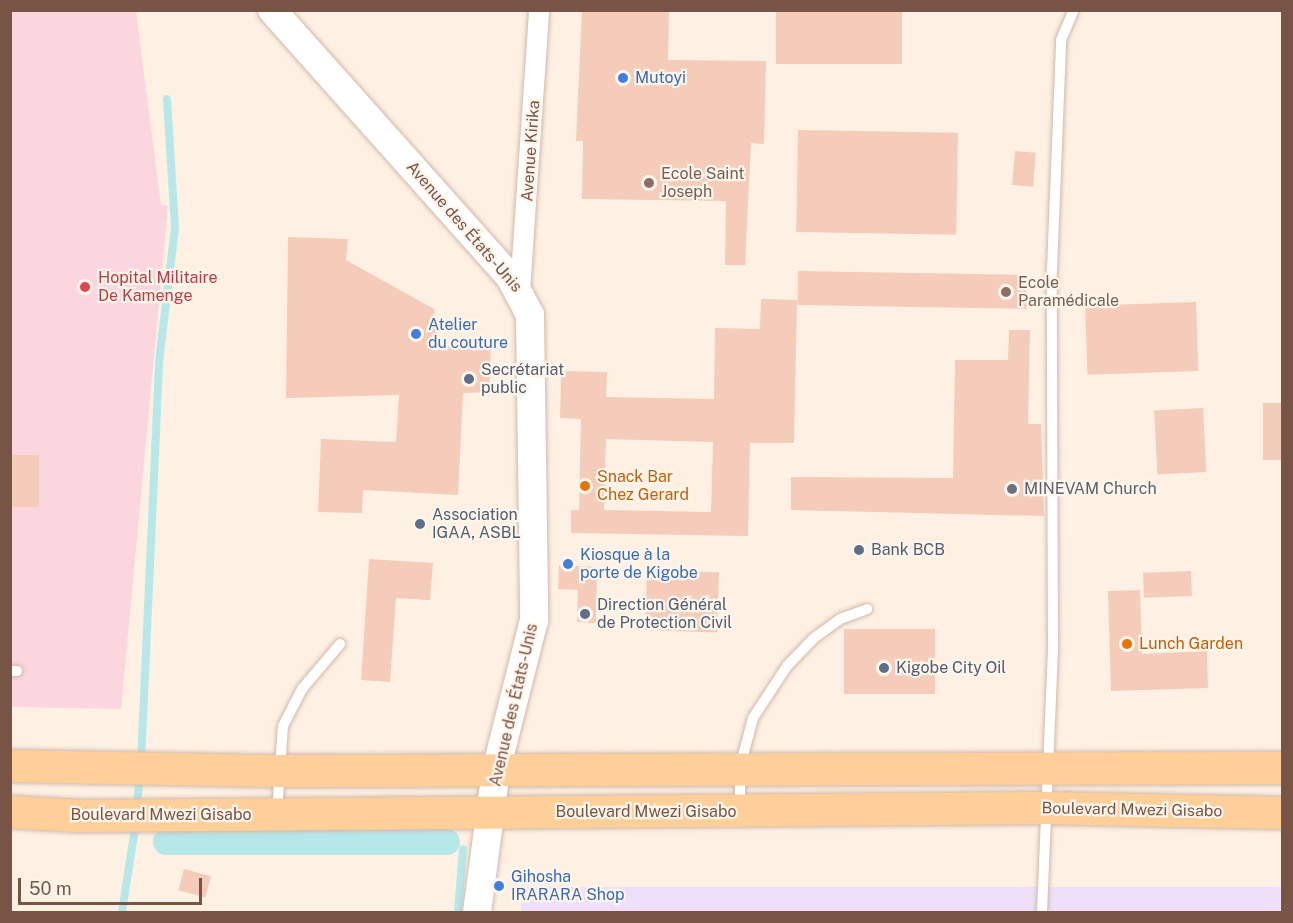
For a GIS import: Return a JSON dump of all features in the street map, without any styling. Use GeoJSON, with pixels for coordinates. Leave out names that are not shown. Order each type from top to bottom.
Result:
{"type":"FeatureCollection","features":[{"type":"Feature","properties":{"kind":"main road"},"geometry":{"type":"LineString","coordinates":[[16,812],[19,766],[216,768],[277,771],[1045,766],[1282,768]]}},
{"type":"Feature","properties":{"kind":"main road","name":"Boulevard Mwezi Gisabo"},"geometry":{"type":"LineString","coordinates":[[16,812],[80,816],[210,813],[277,816],[491,812],[740,813],[1043,808],[1282,813]]}},
{"type":"Feature","properties":{"kind":"street","name":"Avenue des États-Unis"},"geometry":{"type":"LineString","coordinates":[[272,10],[520,291],[530,315],[534,620],[496,770],[477,912]]}},
{"type":"Feature","properties":{"kind":"street","name":"Avenue Kirika"},"geometry":{"type":"LineString","coordinates":[[520,291],[539,10]]}},
{"type":"Feature","properties":{"kind":"lane"},"geometry":{"type":"LineString","coordinates":[[1042,912],[1043,808],[1053,650],[1052,269],[1061,40],[1074,10]]}},
{"type":"Feature","properties":{"kind":"lane"},"geometry":{"type":"LineString","coordinates":[[740,813],[740,767],[753,718],[787,666],[840,619],[867,609]]}},
{"type":"Feature","properties":{"kind":"lane"},"geometry":{"type":"LineString","coordinates":[[277,816],[277,771],[283,726],[292,705],[340,644]]}},
{"type":"Feature","properties":{"kind":"shaded area","name":"Hopital Militaire De Kamenge"},"geometry":{"type":"Polygon","coordinates":[[[11,11],[136,11],[161,205],[168,206],[121,709],[11,707],[11,11]]]}},
{"type":"Feature","properties":{"kind":"shaded area"},"geometry":{"type":"Polygon","coordinates":[[[521,887],[1282,887],[1282,912],[521,912],[521,887]]]}},
{"type":"Feature","properties":{"kind":"building"},"geometry":{"type":"Polygon","coordinates":[[[582,10],[669,10],[668,60],[766,61],[764,144],[751,143],[745,265],[725,265],[726,201],[582,199],[583,141],[576,141],[582,10]]]}},
{"type":"Feature","properties":{"kind":"building"},"geometry":{"type":"Polygon","coordinates":[[[776,10],[902,10],[902,64],[776,64],[776,10]]]}},
{"type":"Feature","properties":{"kind":"building"},"geometry":{"type":"Polygon","coordinates":[[[798,130],[958,133],[956,235],[796,232],[798,130]]]}},
{"type":"Feature","properties":{"kind":"building"},"geometry":{"type":"Polygon","coordinates":[[[1015,151],[1036,153],[1033,187],[1012,185],[1015,151]]]}},
{"type":"Feature","properties":{"kind":"building"},"geometry":{"type":"Polygon","coordinates":[[[288,237],[348,239],[346,260],[434,309],[439,347],[491,345],[489,392],[463,393],[458,495],[363,490],[362,513],[318,512],[321,439],[396,442],[399,395],[286,398],[288,237]]]}},
{"type":"Feature","properties":{"kind":"building"},"geometry":{"type":"Polygon","coordinates":[[[798,271],[1027,275],[1026,309],[797,305],[798,271]]]}},
{"type":"Feature","properties":{"kind":"building"},"geometry":{"type":"Polygon","coordinates":[[[761,299],[797,300],[794,443],[750,443],[748,536],[571,533],[571,510],[579,510],[581,419],[560,418],[561,371],[607,372],[606,397],[714,399],[715,328],[760,329],[761,299]],[[606,439],[604,510],[711,512],[713,442],[606,439]]]}},
{"type":"Feature","properties":{"kind":"building"},"geometry":{"type":"Polygon","coordinates":[[[1196,302],[1198,371],[1087,375],[1085,306],[1196,302]]]}},
{"type":"Feature","properties":{"kind":"building"},"geometry":{"type":"Polygon","coordinates":[[[1009,330],[1030,330],[1028,424],[1041,424],[1044,516],[791,510],[791,477],[953,478],[955,360],[1008,360],[1009,330]]]}},
{"type":"Feature","properties":{"kind":"building"},"geometry":{"type":"Polygon","coordinates":[[[1263,403],[1282,403],[1282,460],[1263,460],[1263,403]]]}},
{"type":"Feature","properties":{"kind":"building"},"geometry":{"type":"Polygon","coordinates":[[[1203,408],[1206,472],[1157,474],[1154,411],[1203,408]]]}},
{"type":"Feature","properties":{"kind":"building"},"geometry":{"type":"Polygon","coordinates":[[[11,455],[39,455],[39,507],[11,507],[11,455]]]}},
{"type":"Feature","properties":{"kind":"building"},"geometry":{"type":"Polygon","coordinates":[[[369,559],[433,563],[430,600],[396,598],[390,682],[361,680],[369,559]]]}},
{"type":"Feature","properties":{"kind":"building"},"geometry":{"type":"Polygon","coordinates":[[[559,565],[597,567],[596,623],[577,622],[578,590],[558,589],[559,565]]]}},
{"type":"Feature","properties":{"kind":"building"},"geometry":{"type":"Polygon","coordinates":[[[647,570],[719,573],[717,632],[645,630],[647,570]]]}},
{"type":"Feature","properties":{"kind":"building"},"geometry":{"type":"Polygon","coordinates":[[[1191,571],[1192,596],[1144,598],[1143,573],[1191,571]]]}},
{"type":"Feature","properties":{"kind":"building"},"geometry":{"type":"Polygon","coordinates":[[[1140,590],[1142,654],[1207,651],[1208,688],[1111,691],[1108,591],[1140,590]]]}},
{"type":"Feature","properties":{"kind":"building"},"geometry":{"type":"Polygon","coordinates":[[[844,629],[935,629],[935,694],[844,694],[844,629]]]}},
{"type":"Feature","properties":{"kind":"building"},"geometry":{"type":"Polygon","coordinates":[[[184,869],[211,876],[205,897],[178,890],[184,869]]]}},
{"type":"Feature","properties":{"kind":"waterway"},"geometry":{"type":"LineString","coordinates":[[141,762],[159,362],[175,227],[167,99]]}},
{"type":"Feature","properties":{"kind":"waterway"},"geometry":{"type":"LineString","coordinates":[[137,807],[140,774]]}},
{"type":"Feature","properties":{"kind":"waterway"},"geometry":{"type":"LineString","coordinates":[[122,912],[136,822]]}},
{"type":"Feature","properties":{"kind":"waterway"},"geometry":{"type":"LineString","coordinates":[[166,842],[447,842]]}},
{"type":"Feature","properties":{"kind":"waterway"},"geometry":{"type":"LineString","coordinates":[[458,912],[463,849]]}},
{"type":"Feature","properties":{"kind":"place","name":"Mutoyi"},"geometry":{"type":"Point","coordinates":[623,78]}},
{"type":"Feature","properties":{"kind":"place","name":"Ecole Saint Joseph"},"geometry":{"type":"Point","coordinates":[649,183]}},
{"type":"Feature","properties":{"kind":"place","name":"Hopital Militaire De Kamenge"},"geometry":{"type":"Point","coordinates":[85,287]}},
{"type":"Feature","properties":{"kind":"place","name":"Ecole Paramédicale"},"geometry":{"type":"Point","coordinates":[1006,292]}},
{"type":"Feature","properties":{"kind":"place","name":"Atelier du couture"},"geometry":{"type":"Point","coordinates":[416,334]}},
{"type":"Feature","properties":{"kind":"place","name":"Secrétariat public"},"geometry":{"type":"Point","coordinates":[469,379]}},
{"type":"Feature","properties":{"kind":"place","name":"Snack Bar Chez Gerard"},"geometry":{"type":"Point","coordinates":[585,486]}},
{"type":"Feature","properties":{"kind":"place","name":"MINEVAM Church"},"geometry":{"type":"Point","coordinates":[1012,489]}},
{"type":"Feature","properties":{"kind":"place","name":"Association IGAA, ASBL"},"geometry":{"type":"Point","coordinates":[420,524]}},
{"type":"Feature","properties":{"kind":"place","name":"Bank BCB"},"geometry":{"type":"Point","coordinates":[859,550]}},
{"type":"Feature","properties":{"kind":"place","name":"Kiosque à la porte de Kigobe"},"geometry":{"type":"Point","coordinates":[568,564]}},
{"type":"Feature","properties":{"kind":"place","name":"Direction Général de Protection Civil"},"geometry":{"type":"Point","coordinates":[585,614]}},
{"type":"Feature","properties":{"kind":"place","name":"Lunch Garden"},"geometry":{"type":"Point","coordinates":[1127,644]}},
{"type":"Feature","properties":{"kind":"place","name":"Kigobe City Oil"},"geometry":{"type":"Point","coordinates":[884,668]}},
{"type":"Feature","properties":{"kind":"place","name":"Gihosha IRARARA Shop"},"geometry":{"type":"Point","coordinates":[499,886]}}]}
